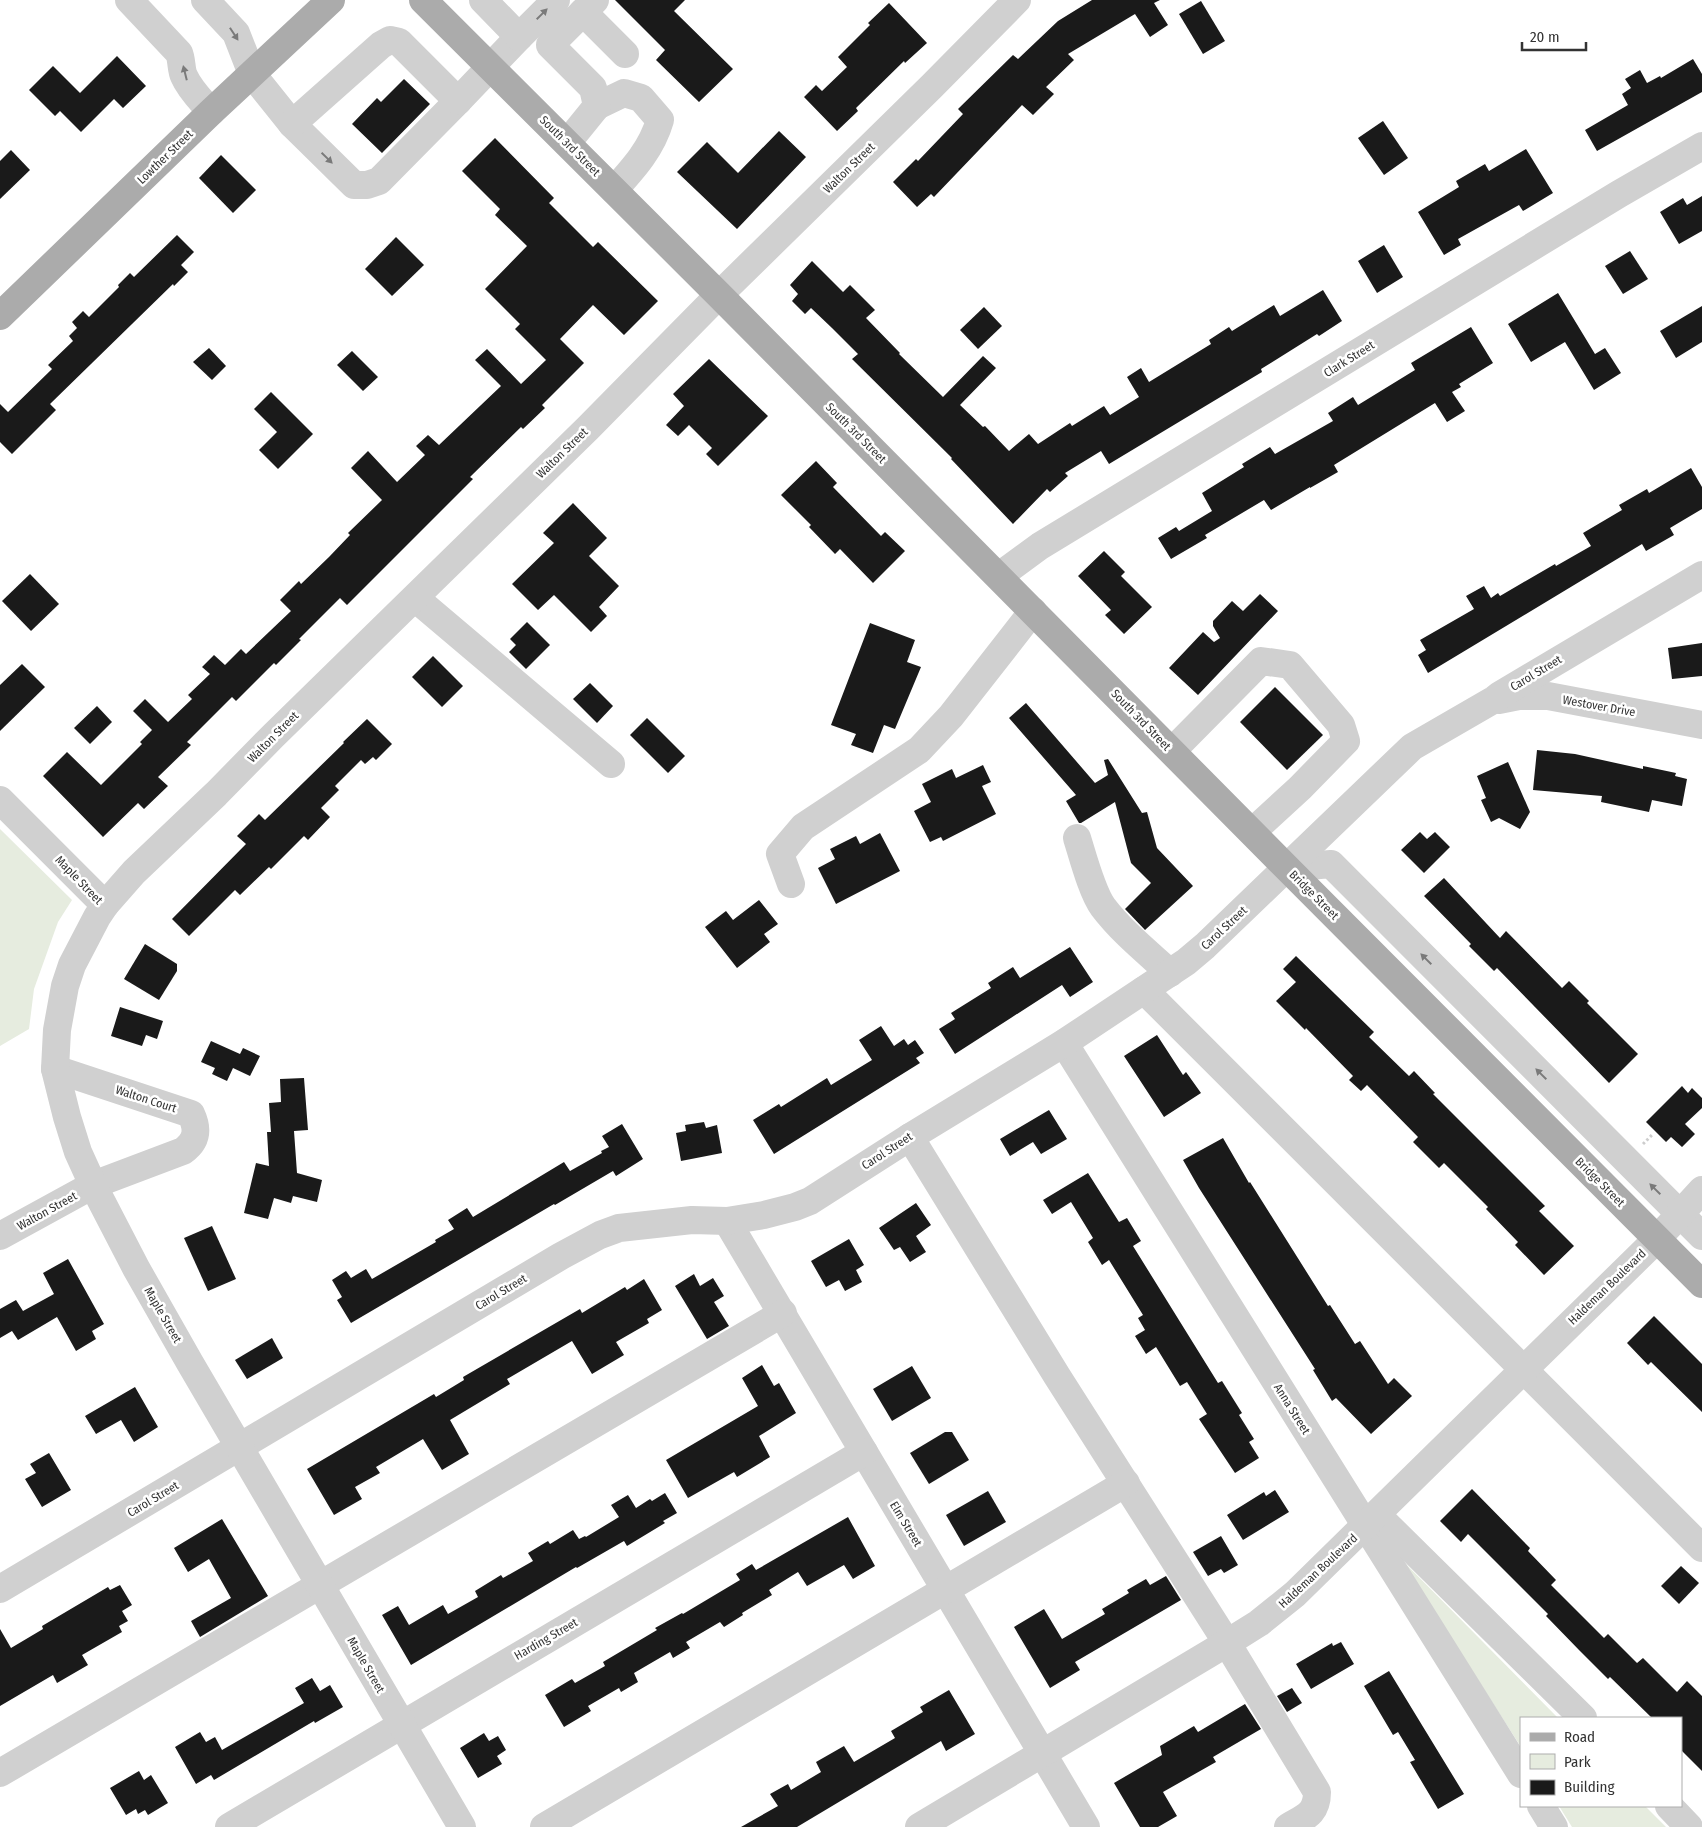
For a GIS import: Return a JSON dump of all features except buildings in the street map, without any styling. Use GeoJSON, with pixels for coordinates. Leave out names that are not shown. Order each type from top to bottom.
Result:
{"type":"FeatureCollection","features":[{"type":"Feature","properties":{"kind":"main road","name":"Lowther Street"},"geometry":{"type":"LineString","coordinates":[[0,316],[331,0]]}},
{"type":"Feature","properties":{"kind":"main road","name":"South 3rd Street"},"geometry":{"type":"LineString","coordinates":[[423,0],[719,295],[1286,868]]}},
{"type":"Feature","properties":{"kind":"main road","name":"Bridge Street"},"geometry":{"type":"LineString","coordinates":[[1286,868],[1702,1284]]}},
{"type":"Feature","properties":{"kind":"street"},"geometry":{"type":"LineString","coordinates":[[129,0],[179,52],[183,62],[183,74],[188,85],[212,112]]}},
{"type":"Feature","properties":{"kind":"street"},"geometry":{"type":"LineString","coordinates":[[205,0],[236,33],[252,74],[292,124],[354,185],[367,185],[379,181],[556,0]]}},
{"type":"Feature","properties":{"kind":"street"},"geometry":{"type":"LineString","coordinates":[[484,0],[519,37]]}},
{"type":"Feature","properties":{"kind":"street","name":"Walton Street"},"geometry":{"type":"LineString","coordinates":[[105,905],[134,872],[216,794],[588,428],[719,295],[1017,0]]}},
{"type":"Feature","properties":{"kind":"street"},"geometry":{"type":"LineString","coordinates":[[597,106],[593,88],[550,45],[589,6],[625,54]]}},
{"type":"Feature","properties":{"kind":"street"},"geometry":{"type":"LineString","coordinates":[[292,124],[381,45],[390,40],[399,42],[458,101]]}},
{"type":"Feature","properties":{"kind":"street"},"geometry":{"type":"LineString","coordinates":[[567,143],[597,106],[624,93],[641,98],[660,120],[656,136],[640,161],[614,190]]}},
{"type":"Feature","properties":{"kind":"street","name":"Clark Street"},"geometry":{"type":"LineString","coordinates":[[998,576],[1040,546],[1619,194],[1702,146]]}},
{"type":"Feature","properties":{"kind":"street","name":"Carol Street"},"geometry":{"type":"LineString","coordinates":[[0,1589],[561,1256],[600,1235],[619,1228],[692,1220],[727,1220],[764,1215],[810,1201],[910,1136],[1064,1043],[1170,973],[1205,946],[1412,747],[1495,700],[1554,661],[1702,575]]}},
{"type":"Feature","properties":{"kind":"street"},"geometry":{"type":"LineString","coordinates":[[415,598],[611,764]]}},
{"type":"Feature","properties":{"kind":"street"},"geometry":{"type":"LineString","coordinates":[[791,884],[780,854],[803,827],[919,750],[951,716],[1033,611]]}},
{"type":"Feature","properties":{"kind":"street"},"geometry":{"type":"LineString","coordinates":[[1172,752],[1261,662],[1290,665],[1341,725],[1346,741],[1300,788],[1252,832]]}},
{"type":"Feature","properties":{"kind":"street","name":"Westover Drive"},"geometry":{"type":"LineString","coordinates":[[1495,700],[1519,696],[1548,696],[1702,725]]}},
{"type":"Feature","properties":{"kind":"street","name":"Maple Street"},"geometry":{"type":"LineString","coordinates":[[0,800],[105,905],[97,916],[72,965],[65,986],[56,1030],[55,1069],[78,1152],[136,1268],[239,1448],[462,1827]]}},
{"type":"Feature","properties":{"kind":"street"},"geometry":{"type":"LineString","coordinates":[[1077,838],[1087,871],[1102,906],[1126,932],[1170,973]]}},
{"type":"Feature","properties":{"kind":"street","name":"Bridge Street"},"geometry":{"type":"LineString","coordinates":[[1286,868],[1331,864],[1702,1236]]}},
{"type":"Feature","properties":{"kind":"street"},"geometry":{"type":"LineString","coordinates":[[1144,990],[1702,1548]]}},
{"type":"Feature","properties":{"kind":"street","name":"Anna Street"},"geometry":{"type":"LineString","coordinates":[[1064,1043],[1320,1454],[1372,1520],[1520,1772]]}},
{"type":"Feature","properties":{"kind":"street","name":"Walton Court"},"geometry":{"type":"LineString","coordinates":[[55,1069],[191,1114],[196,1125],[194,1140],[183,1150],[93,1185]]}},
{"type":"Feature","properties":{"kind":"street"},"geometry":{"type":"LineString","coordinates":[[910,1136],[1057,1376],[1126,1483],[1317,1792],[1317,1802],[1312,1812],[1288,1827]]}},
{"type":"Feature","properties":{"kind":"street","name":"Walton Street"},"geometry":{"type":"LineString","coordinates":[[0,1236],[93,1185]]}},
{"type":"Feature","properties":{"kind":"street","name":"Haldeman Boulevard"},"geometry":{"type":"LineString","coordinates":[[919,1827],[1226,1644],[1259,1623],[1295,1594],[1657,1239],[1702,1190]]}},
{"type":"Feature","properties":{"kind":"street","name":"Elm Street"},"geometry":{"type":"LineString","coordinates":[[727,1220],[1086,1827]]}},
{"type":"Feature","properties":{"kind":"street"},"geometry":{"type":"LineString","coordinates":[[0,1773],[783,1313]]}},
{"type":"Feature","properties":{"kind":"street","name":"Harding Street"},"geometry":{"type":"LineString","coordinates":[[229,1827],[864,1452]]}},
{"type":"Feature","properties":{"kind":"street"},"geometry":{"type":"LineString","coordinates":[[544,1827],[1126,1483]]}},
{"type":"Feature","properties":{"kind":"street","name":"Anna Street"},"geometry":{"type":"LineString","coordinates":[[1372,1520],[1582,1717]]}},
{"type":"Feature","properties":{"kind":"street"},"geometry":{"type":"LineString","coordinates":[[1542,1807],[1554,1827]]}},
{"type":"Feature","properties":{"kind":"street"},"geometry":{"type":"LineString","coordinates":[[1670,1807],[1689,1827]]}},
{"type":"Feature","properties":{"kind":"green space"},"geometry":{"type":"Polygon","coordinates":[[[0,829],[72,900],[58,922],[34,989],[29,1029],[0,1046],[0,829]]]}},
{"type":"Feature","properties":{"kind":"green space"},"geometry":{"type":"Polygon","coordinates":[[[1399,1557],[1557,1717],[1520,1717],[1520,1745],[1399,1557]]]}},
{"type":"Feature","properties":{"kind":"green space"},"geometry":{"type":"Polygon","coordinates":[[[1560,1807],[1646,1807],[1666,1827],[1572,1827],[1560,1807]]]}}]}
